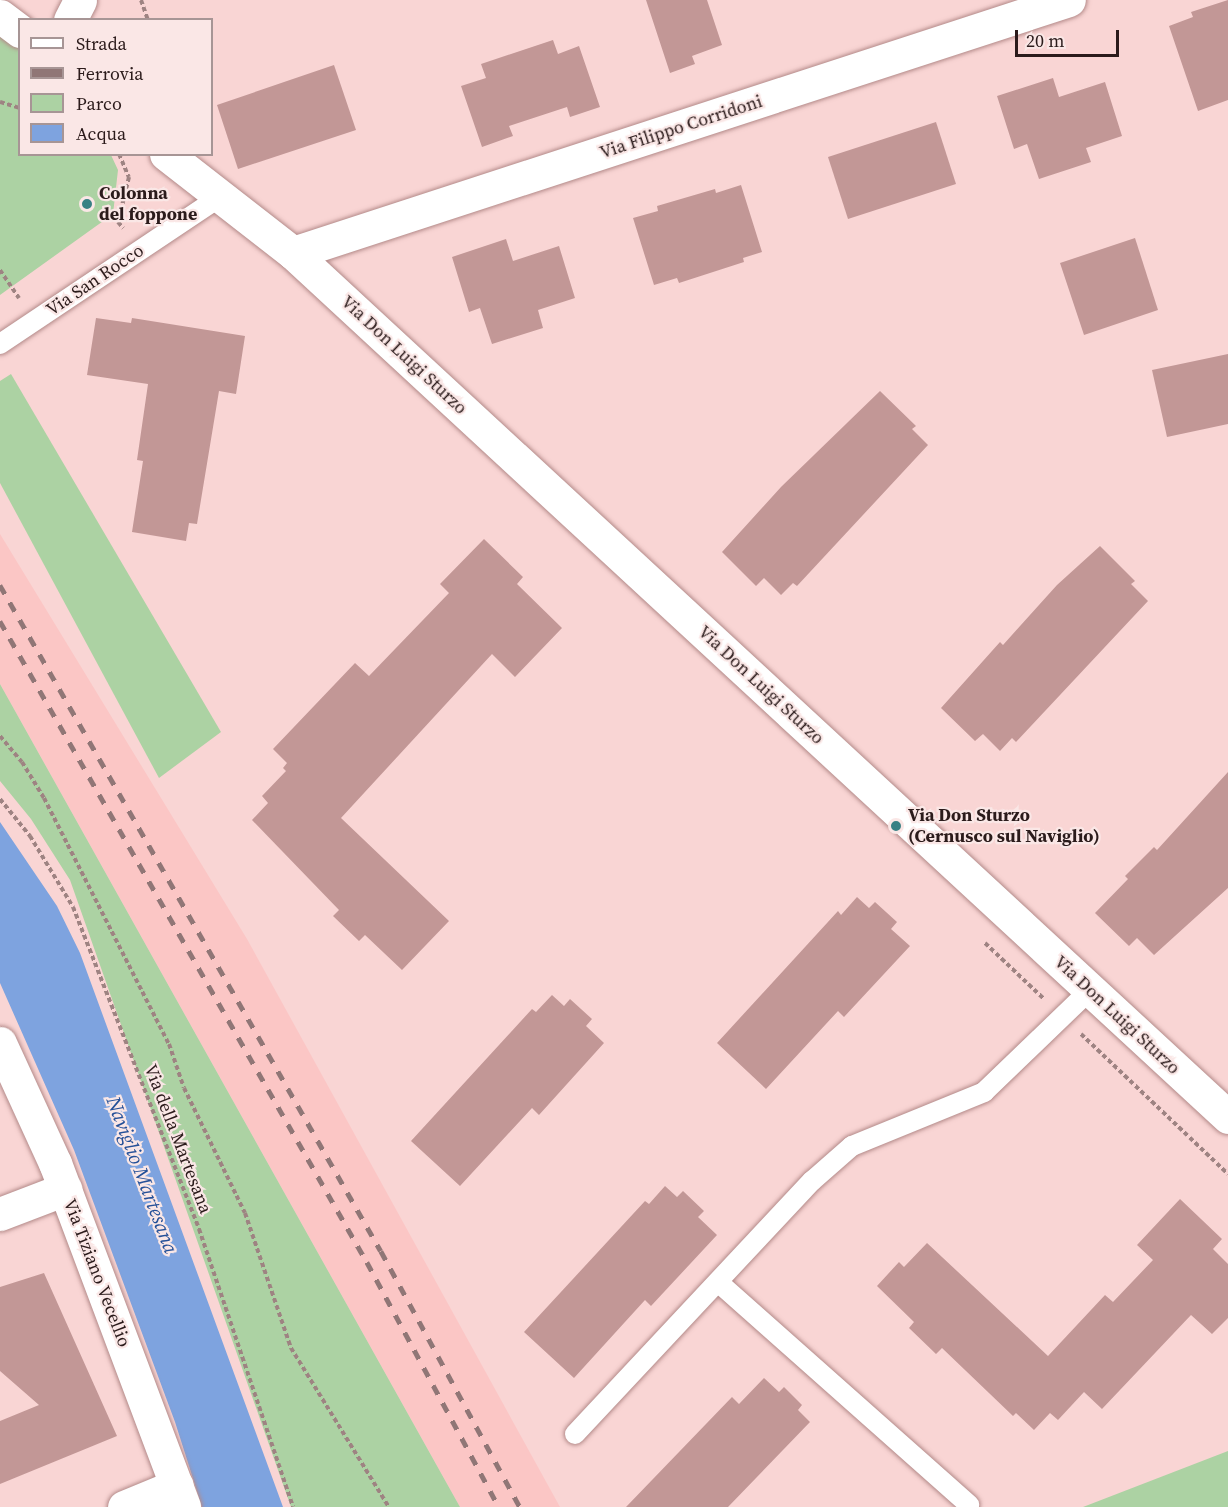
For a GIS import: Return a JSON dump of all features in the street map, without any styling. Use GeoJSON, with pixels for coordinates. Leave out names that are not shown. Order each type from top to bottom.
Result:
{"type":"FeatureCollection","features":[{"type":"Feature","properties":{"kind":"street","name":"Via Filippo Corridoni"},"geometry":{"type":"LineString","coordinates":[[293,253],[1069,0]]}},
{"type":"Feature","properties":{"kind":"street"},"geometry":{"type":"LineString","coordinates":[[169,156],[293,253]]}},
{"type":"Feature","properties":{"kind":"street","name":"Via Don Luigi Sturzo"},"geometry":{"type":"LineString","coordinates":[[293,253],[1228,1117]]}},
{"type":"Feature","properties":{"kind":"street","name":"Via Tiziano Vecellio"},"geometry":{"type":"LineString","coordinates":[[0,1042],[65,1189],[181,1496]]}},
{"type":"Feature","properties":{"kind":"street"},"geometry":{"type":"LineString","coordinates":[[0,1214],[65,1189]]}},
{"type":"Feature","properties":{"kind":"street"},"geometry":{"type":"LineString","coordinates":[[124,1507],[181,1496]]}},
{"type":"Feature","properties":{"kind":"lane","name":"Via San Rocco"},"geometry":{"type":"LineString","coordinates":[[0,344],[220,197]]}},
{"type":"Feature","properties":{"kind":"lane"},"geometry":{"type":"LineString","coordinates":[[575,1434],[813,1181],[852,1146],[984,1092],[1090,990]]}},
{"type":"Feature","properties":{"kind":"lane"},"geometry":{"type":"LineString","coordinates":[[717,1282],[969,1505]]}},
{"type":"Feature","properties":{"kind":"path"},"geometry":{"type":"LineString","coordinates":[[141,0],[146,18]]}},
{"type":"Feature","properties":{"kind":"path"},"geometry":{"type":"LineString","coordinates":[[0,102],[18,107]]}},
{"type":"Feature","properties":{"kind":"path"},"geometry":{"type":"LineString","coordinates":[[120,156],[129,177],[118,222],[142,249]]}},
{"type":"Feature","properties":{"kind":"path"},"geometry":{"type":"LineString","coordinates":[[0,270],[36,320]]}},
{"type":"Feature","properties":{"kind":"path"},"geometry":{"type":"LineString","coordinates":[[0,736],[22,762],[44,798],[169,1044],[184,1088],[245,1213],[291,1348],[388,1507]]}},
{"type":"Feature","properties":{"kind":"path","name":"Via della Martesana"},"geometry":{"type":"LineString","coordinates":[[0,799],[30,836],[72,906],[199,1230],[293,1507]]}},
{"type":"Feature","properties":{"kind":"path"},"geometry":{"type":"LineString","coordinates":[[976,935],[1228,1174]]}},
{"type":"Feature","properties":{"kind":"shaded area"},"geometry":{"type":"Polygon","coordinates":[[[0,534],[247,939],[560,1507],[460,1507],[0,684],[0,534]]]}},
{"type":"Feature","properties":{"kind":"green space"},"geometry":{"type":"Polygon","coordinates":[[[0,31],[18,40],[18,156],[111,156],[118,170],[113,214],[0,295],[0,31]]]}},
{"type":"Feature","properties":{"kind":"green space"},"geometry":{"type":"Polygon","coordinates":[[[11,374],[221,732],[159,778],[0,483],[0,381],[11,374]]]}},
{"type":"Feature","properties":{"kind":"green space"},"geometry":{"type":"Polygon","coordinates":[[[0,684],[460,1507],[291,1507],[70,880],[31,819],[0,781],[0,684]]]}},
{"type":"Feature","properties":{"kind":"green space"},"geometry":{"type":"Polygon","coordinates":[[[1228,1451],[1228,1507],[1083,1507],[1228,1451]]]}},
{"type":"Feature","properties":{"kind":"water","name":"Naviglio Martesana"},"geometry":{"type":"Polygon","coordinates":[[[0,822],[57,906],[80,953],[283,1507],[202,1507],[175,1422],[74,1150],[0,983],[0,822]]]}},
{"type":"Feature","properties":{"kind":"building"},"geometry":{"type":"Polygon","coordinates":[[[646,0],[707,0],[722,45],[692,56],[695,64],[670,73],[646,0]]]}},
{"type":"Feature","properties":{"kind":"building"},"geometry":{"type":"Polygon","coordinates":[[[1228,0],[1228,100],[1198,111],[1169,26],[1193,17],[1191,12],[1228,0]]]}},
{"type":"Feature","properties":{"kind":"building"},"geometry":{"type":"Polygon","coordinates":[[[553,40],[558,54],[579,46],[600,107],[570,117],[567,107],[509,126],[513,136],[482,147],[461,86],[486,78],[481,64],[553,40]]]}},
{"type":"Feature","properties":{"kind":"building"},"geometry":{"type":"Polygon","coordinates":[[[334,65],[356,130],[238,169],[217,105],[334,65]]]}},
{"type":"Feature","properties":{"kind":"building"},"geometry":{"type":"Polygon","coordinates":[[[1053,78],[1059,97],[1105,82],[1122,136],[1086,148],[1091,162],[1039,179],[1027,144],[1014,149],[997,96],[1053,78]]]}},
{"type":"Feature","properties":{"kind":"building"},"geometry":{"type":"Polygon","coordinates":[[[936,122],[956,184],[848,219],[828,157],[936,122]]]}},
{"type":"Feature","properties":{"kind":"building"},"geometry":{"type":"Polygon","coordinates":[[[741,185],[762,252],[743,258],[744,262],[679,283],[677,278],[654,285],[633,218],[658,211],[657,206],[715,189],[716,193],[741,185]]]}},
{"type":"Feature","properties":{"kind":"building"},"geometry":{"type":"Polygon","coordinates":[[[1135,238],[1158,310],[1084,335],[1060,263],[1135,238]]]}},
{"type":"Feature","properties":{"kind":"building"},"geometry":{"type":"Polygon","coordinates":[[[506,239],[513,261],[559,246],[575,298],[538,310],[543,328],[492,344],[480,308],[469,312],[452,257],[506,239]]]}},
{"type":"Feature","properties":{"kind":"building"},"geometry":{"type":"Polygon","coordinates":[[[96,318],[131,323],[132,318],[245,336],[236,394],[219,391],[197,524],[189,523],[186,541],[132,532],[143,461],[137,460],[148,384],[87,375],[96,318]]]}},
{"type":"Feature","properties":{"kind":"building"},"geometry":{"type":"Polygon","coordinates":[[[1228,354],[1228,424],[1167,437],[1152,370],[1228,354]]]}},
{"type":"Feature","properties":{"kind":"building"},"geometry":{"type":"Polygon","coordinates":[[[880,391],[916,426],[912,429],[928,445],[797,586],[793,583],[781,595],[764,578],[756,586],[722,552],[781,487],[880,391]]]}},
{"type":"Feature","properties":{"kind":"building"},"geometry":{"type":"Polygon","coordinates":[[[484,539],[523,577],[517,584],[562,628],[515,677],[492,654],[341,818],[449,921],[402,970],[365,935],[359,941],[333,916],[339,910],[252,820],[268,803],[262,796],[286,771],[283,768],[287,763],[273,749],[355,663],[369,676],[449,593],[440,584],[484,539]]]}},
{"type":"Feature","properties":{"kind":"building"},"geometry":{"type":"Polygon","coordinates":[[[1100,546],[1135,581],[1131,584],[1148,601],[1016,742],[1012,738],[1000,751],[983,734],[975,741],[941,708],[1000,642],[1003,645],[1057,585],[1100,546]]]}},
{"type":"Feature","properties":{"kind":"building"},"geometry":{"type":"Polygon","coordinates":[[[1228,772],[1228,888],[1154,955],[1137,938],[1129,946],[1095,913],[1128,879],[1125,876],[1154,847],[1157,850],[1228,772]]]}},
{"type":"Feature","properties":{"kind":"building"},"geometry":{"type":"Polygon","coordinates":[[[857,897],[869,908],[875,902],[897,922],[891,929],[910,946],[844,1017],[838,1011],[766,1089],[717,1043],[838,911],[841,915],[857,897]]]}},
{"type":"Feature","properties":{"kind":"building"},"geometry":{"type":"Polygon","coordinates":[[[552,995],[564,1006],[570,999],[592,1019],[586,1026],[604,1043],[539,1115],[532,1108],[460,1186],[411,1141],[532,1009],[536,1012],[552,995]]]}},
{"type":"Feature","properties":{"kind":"building"},"geometry":{"type":"Polygon","coordinates":[[[665,1186],[677,1197],[683,1191],[704,1211],[698,1217],[717,1235],[651,1306],[645,1300],[574,1378],[524,1332],[645,1201],[649,1204],[665,1186]]]}},
{"type":"Feature","properties":{"kind":"building"},"geometry":{"type":"Polygon","coordinates":[[[1180,1199],[1222,1239],[1213,1249],[1228,1264],[1228,1318],[1212,1334],[1191,1315],[1102,1409],[1084,1392],[1058,1420],[1050,1413],[1034,1430],[1016,1413],[1013,1416],[942,1348],[936,1354],[909,1328],[914,1322],[877,1286],[899,1262],[904,1267],[927,1243],[1048,1356],[1105,1295],[1113,1302],[1153,1260],[1137,1245],[1180,1199]]]}},
{"type":"Feature","properties":{"kind":"building"},"geometry":{"type":"Polygon","coordinates":[[[44,1273],[117,1436],[0,1484],[0,1421],[39,1405],[0,1371],[0,1287],[44,1273]]]}},
{"type":"Feature","properties":{"kind":"building"},"geometry":{"type":"Polygon","coordinates":[[[764,1378],[779,1392],[784,1387],[802,1405],[798,1410],[810,1422],[728,1507],[626,1507],[732,1397],[739,1404],[764,1378]]]}},
{"type":"Feature","properties":{"kind":"railway"},"geometry":{"type":"LineString","coordinates":[[0,585],[381,1251],[520,1507]]}},
{"type":"Feature","properties":{"kind":"railway"},"geometry":{"type":"LineString","coordinates":[[0,621],[367,1262],[499,1507]]}},
{"type":"Feature","properties":{"kind":"place","name":"Colonna del foppone"},"geometry":{"type":"Point","coordinates":[87,204]}},
{"type":"Feature","properties":{"kind":"place","name":"Via Don Sturzo (Cernusco sul Naviglio)"},"geometry":{"type":"Point","coordinates":[896,826]}}]}
